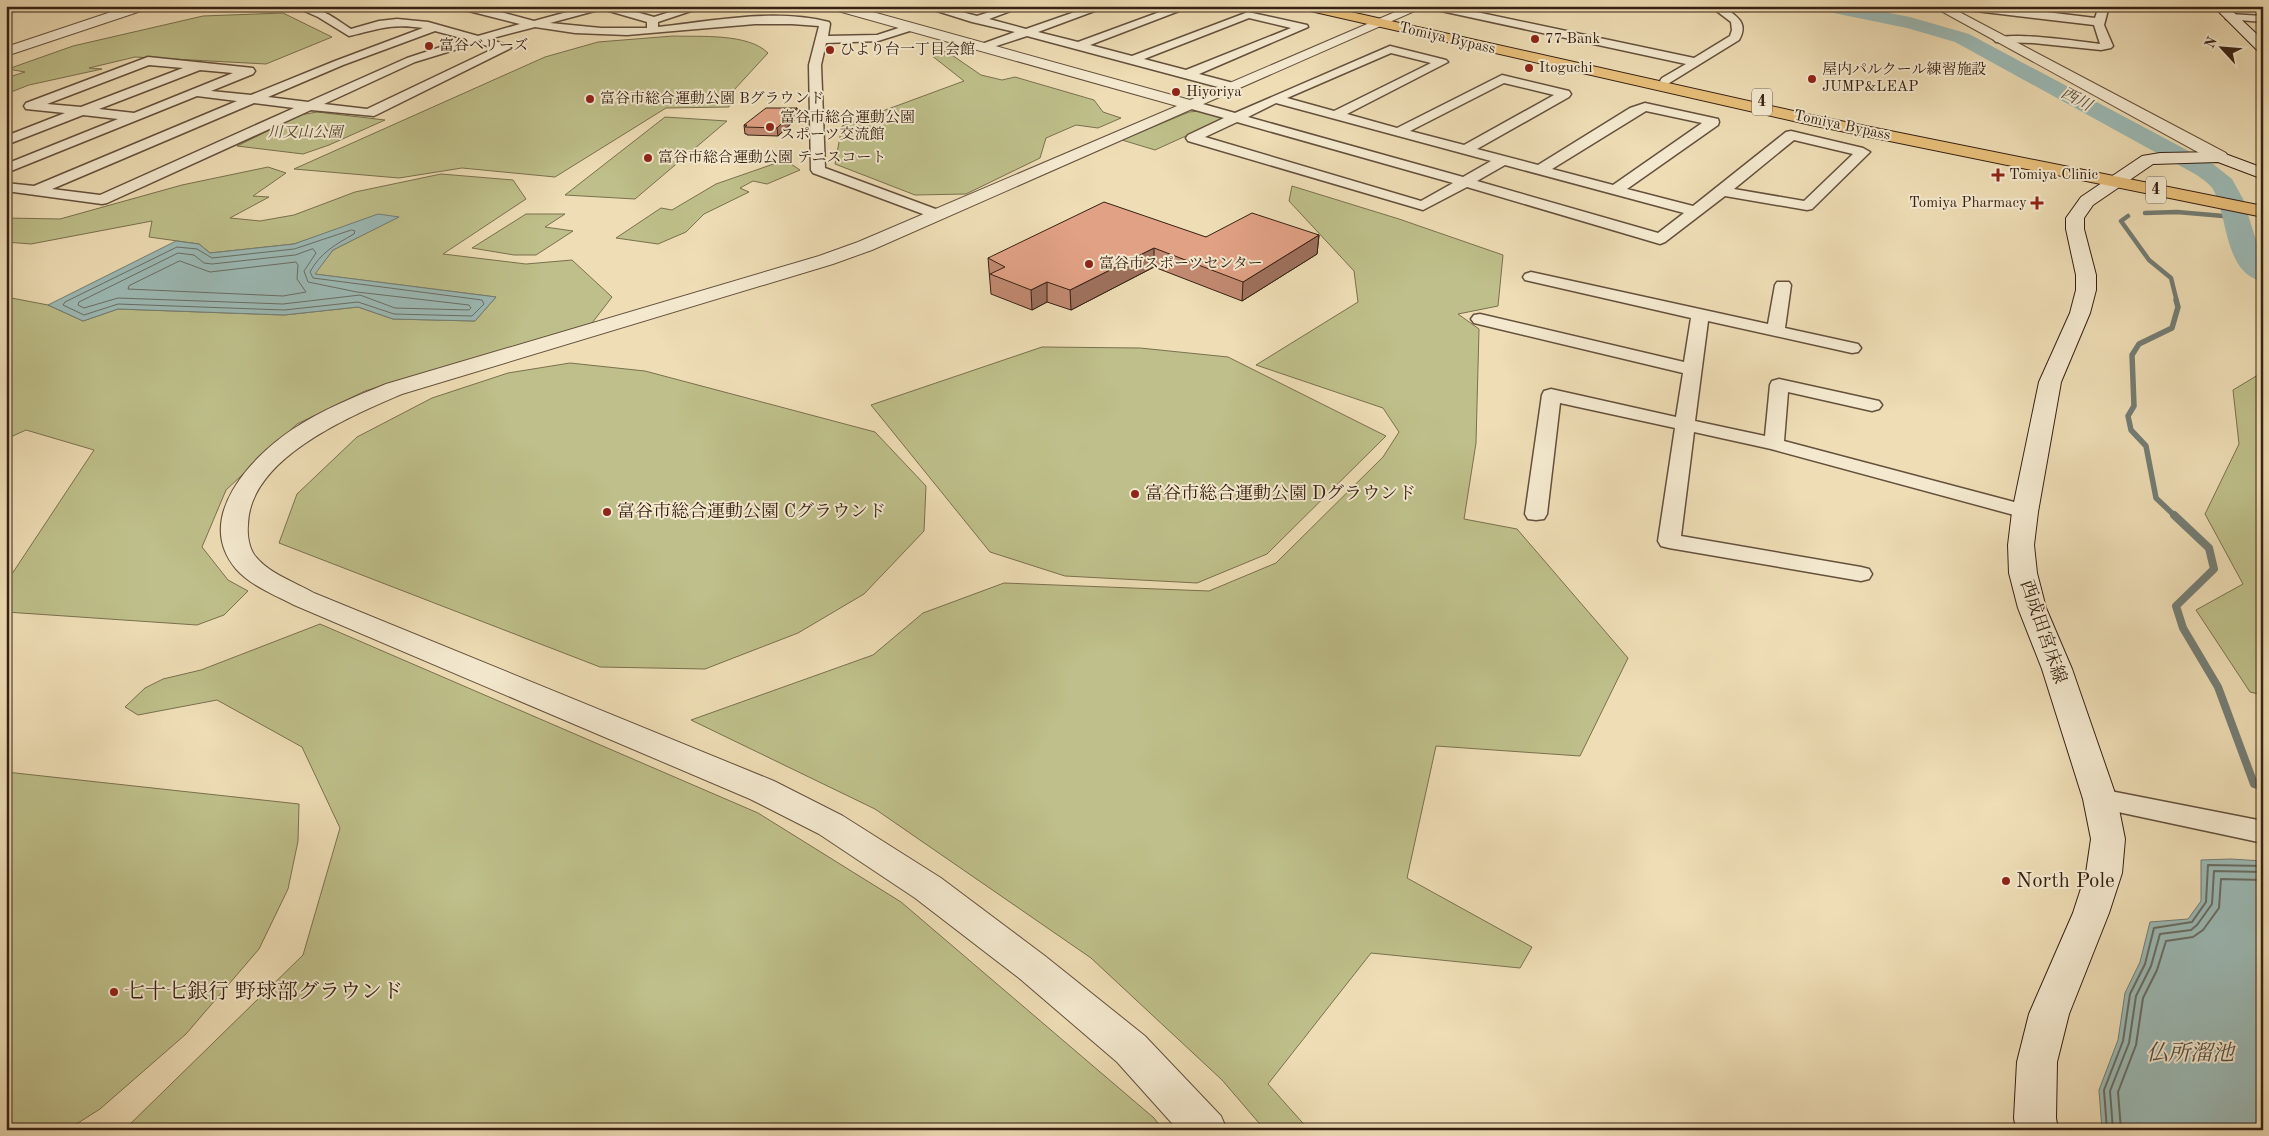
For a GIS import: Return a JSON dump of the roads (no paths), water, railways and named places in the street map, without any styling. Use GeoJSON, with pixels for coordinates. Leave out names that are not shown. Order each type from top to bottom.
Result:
{"type":"FeatureCollection","features":[{"type":"Feature","properties":{"kind":"highway","name":"Tomiya Bypass"},"geometry":{"type":"LineString","coordinates":[[1306,6],[1666,81],[2118,179]]}},
{"type":"Feature","properties":{"kind":"highway","name":"Tomiya Bypass"},"geometry":{"type":"LineString","coordinates":[[1332,6],[1386,22],[1801,118],[2256,206]]}},
{"type":"Feature","properties":{"kind":"street"},"geometry":{"type":"LineString","coordinates":[[6,52],[142,6]]}},
{"type":"Feature","properties":{"kind":"street"},"geometry":{"type":"LineString","coordinates":[[300,7],[316,6]]}},
{"type":"Feature","properties":{"kind":"street"},"geometry":{"type":"LineString","coordinates":[[454,6],[479,8],[533,23],[614,32],[653,25],[697,25],[797,20],[825,24],[815,64],[818,170],[936,214]]}},
{"type":"Feature","properties":{"kind":"street"},"geometry":{"type":"LineString","coordinates":[[6,187],[102,200],[410,60],[476,39],[602,6],[653,25],[701,6]]}},
{"type":"Feature","properties":{"kind":"street"},"geometry":{"type":"LineString","coordinates":[[976,20],[1019,6]]}},
{"type":"Feature","properties":{"kind":"street"},"geometry":{"type":"LineString","coordinates":[[983,47],[1103,6]]}},
{"type":"Feature","properties":{"kind":"street"},"geometry":{"type":"LineString","coordinates":[[1078,46],[1187,6]]}},
{"type":"Feature","properties":{"kind":"street"},"geometry":{"type":"LineString","coordinates":[[1206,1130],[1131,1050],[1032,968],[928,888],[831,825],[746,783],[304,598],[258,574],[242,557],[235,540],[232,525],[237,507],[245,490],[260,471],[296,438],[349,408],[394,389],[826,260],[865,246],[1420,6]]}},
{"type":"Feature","properties":{"kind":"street"},"geometry":{"type":"LineString","coordinates":[[1432,6],[1695,62]]}},
{"type":"Feature","properties":{"kind":"street"},"geometry":{"type":"LineString","coordinates":[[1717,7],[1809,6]]}},
{"type":"Feature","properties":{"kind":"street"},"geometry":{"type":"LineString","coordinates":[[1938,6],[2213,157]]}},
{"type":"Feature","properties":{"kind":"street"},"geometry":{"type":"LineString","coordinates":[[1959,6],[2014,8],[2100,22]]}},
{"type":"Feature","properties":{"kind":"street"},"geometry":{"type":"LineString","coordinates":[[2000,40],[2033,40],[2107,46],[2100,22],[2104,6]]}},
{"type":"Feature","properties":{"kind":"street"},"geometry":{"type":"LineString","coordinates":[[2219,6],[2230,17],[2256,35],[2263,48]]}},
{"type":"Feature","properties":{"kind":"street"},"geometry":{"type":"LineString","coordinates":[[194,93],[369,113],[505,48],[436,28],[384,23],[349,33],[322,15],[300,7]]}},
{"type":"Feature","properties":{"kind":"street"},"geometry":{"type":"LineString","coordinates":[[845,7],[1466,182],[1660,239],[1790,135],[1863,152],[1807,206],[1722,191]]}},
{"type":"Feature","properties":{"kind":"street"},"geometry":{"type":"LineString","coordinates":[[931,7],[1233,87]]}},
{"type":"Feature","properties":{"kind":"street"},"geometry":{"type":"LineString","coordinates":[[1666,81],[1735,38],[1738,30],[1736,21],[1717,7]]}},
{"type":"Feature","properties":{"kind":"street"},"geometry":{"type":"LineString","coordinates":[[1132,60],[1248,15],[1303,28],[1187,74]]}},
{"type":"Feature","properties":{"kind":"street"},"geometry":{"type":"LineString","coordinates":[[2230,17],[2263,19]]}},
{"type":"Feature","properties":{"kind":"street"},"geometry":{"type":"LineString","coordinates":[[820,40],[878,38],[912,27]]}},
{"type":"Feature","properties":{"kind":"street"},"geometry":{"type":"LineString","coordinates":[[35,191],[369,51],[436,28]]}},
{"type":"Feature","properties":{"kind":"street"},"geometry":{"type":"LineString","coordinates":[[1335,115],[1442,62],[1390,49],[1275,99],[1193,138],[1423,206],[1503,160]]}},
{"type":"Feature","properties":{"kind":"street"},"geometry":{"type":"LineString","coordinates":[[6,169],[135,117],[194,93],[249,71],[148,61],[30,106],[135,117]]}},
{"type":"Feature","properties":{"kind":"street"},"geometry":{"type":"LineString","coordinates":[[6,141],[200,66]]}},
{"type":"Feature","properties":{"kind":"street"},"geometry":{"type":"LineString","coordinates":[[1398,132],[1502,79],[1565,94],[1465,150]]}},
{"type":"Feature","properties":{"kind":"street"},"geometry":{"type":"LineString","coordinates":[[1275,99],[1694,211]]}},
{"type":"Feature","properties":{"kind":"street"},"geometry":{"type":"LineString","coordinates":[[1540,170],[1635,111],[1645,107],[1713,122],[1615,190]]}},
{"type":"Feature","properties":{"kind":"street","name":"西成田宮床線"},"geometry":{"type":"LineString","coordinates":[[2037,1130],[2035,1118],[2037,1062],[2049,1014],[2091,913],[2104,873],[2108,839],[2100,799],[2057,669],[2030,600],[2023,573],[2021,545],[2025,512],[2050,382],[2080,313],[2086,290],[2086,275],[2075,229],[2075,218],[2086,201],[2139,164],[2160,158],[2213,157],[2263,174]]}},
{"type":"Feature","properties":{"kind":"street"},"geometry":{"type":"LineString","coordinates":[[1531,277],[1852,348]]}},
{"type":"Feature","properties":{"kind":"street"},"geometry":{"type":"LineString","coordinates":[[1776,331],[1783,285]]}},
{"type":"Feature","properties":{"kind":"street"},"geometry":{"type":"LineString","coordinates":[[1700,314],[1686,425],[1668,541],[1861,574]]}},
{"type":"Feature","properties":{"kind":"street"},"geometry":{"type":"LineString","coordinates":[[1480,319],[1693,370]]}},
{"type":"Feature","properties":{"kind":"street"},"geometry":{"type":"LineString","coordinates":[[1774,444],[1779,385],[1872,405]]}},
{"type":"Feature","properties":{"kind":"street"},"geometry":{"type":"LineString","coordinates":[[1536,514],[1551,395],[1774,444],[2025,512]]}},
{"type":"Feature","properties":{"kind":"street"},"geometry":{"type":"LineString","coordinates":[[2100,799],[2263,832]]}},
{"type":"Feature","properties":{"kind":"water"},"geometry":{"type":"Polygon","coordinates":[[[378,214],[399,217],[333,250],[315,274],[496,297],[475,321],[393,319],[358,307],[284,315],[118,309],[83,321],[48,305],[176,241],[199,244],[210,253],[294,244],[378,214]]]}},
{"type":"Feature","properties":{"kind":"water","name":"仏所溜池"},"geometry":{"type":"Polygon","coordinates":[[[2201,860],[2263,861],[2263,1130],[2102,1130],[2099,1090],[2118,1040],[2125,993],[2140,962],[2150,922],[2188,919],[2201,901],[2201,860]]]}},
{"type":"Feature","properties":{"kind":"waterway"},"geometry":{"type":"LineString","coordinates":[[6,10],[15,6]]}},
{"type":"Feature","properties":{"kind":"waterway","name":"西川"},"geometry":{"type":"LineString","coordinates":[[1826,6],[1910,23],[1962,38],[2204,169],[2225,187],[2234,210],[2243,243],[2254,263],[2263,273]]}},
{"type":"Feature","properties":{"kind":"waterway"},"geometry":{"type":"LineString","coordinates":[[2145,213],[2177,212],[2235,217]]}},
{"type":"Feature","properties":{"kind":"waterway"},"geometry":{"type":"LineString","coordinates":[[2128,216],[2121,221],[2149,260],[2171,278],[2177,302]]}},
{"type":"Feature","properties":{"kind":"waterway"},"geometry":{"type":"LineString","coordinates":[[2175,516],[2156,498],[2146,446],[2131,430],[2128,416],[2134,406],[2132,355],[2139,344],[2172,328],[2178,307],[2176,300]]}},
{"type":"Feature","properties":{"kind":"waterway"},"geometry":{"type":"LineString","coordinates":[[2174,515],[2209,548],[2214,569],[2176,606],[2183,628],[2218,687],[2254,784],[2263,787]]}},
{"type":"Feature","properties":{"kind":"place","name":"77 Bank"},"geometry":{"type":"Point","coordinates":[1535,39]}},
{"type":"Feature","properties":{"kind":"place","name":"富谷ベリーズ"},"geometry":{"type":"Point","coordinates":[429,46]}},
{"type":"Feature","properties":{"kind":"place","name":"ひより台一丁目会館"},"geometry":{"type":"Point","coordinates":[830,50]}},
{"type":"Feature","properties":{"kind":"place","name":"Itoguchi"},"geometry":{"type":"Point","coordinates":[1529,68]}},
{"type":"Feature","properties":{"kind":"place","name":"屋内パルクール練習施設 JUMP&LEAP"},"geometry":{"type":"Point","coordinates":[1812,79]}},
{"type":"Feature","properties":{"kind":"place","name":"Hiyoriya"},"geometry":{"type":"Point","coordinates":[1176,92]}},
{"type":"Feature","properties":{"kind":"place","name":"富谷市総合運動公園 Bグラウンド"},"geometry":{"type":"Point","coordinates":[590,99]}},
{"type":"Feature","properties":{"kind":"place","name":"富谷市総合運動公園 スポーツ交流館"},"geometry":{"type":"Point","coordinates":[770,127]}},
{"type":"Feature","properties":{"kind":"place","name":"富谷市総合運動公園 テニスコート"},"geometry":{"type":"Point","coordinates":[648,158]}},
{"type":"Feature","properties":{"kind":"place","name":"Tomiya Clinic"},"geometry":{"type":"Point","coordinates":[1998,175]}},
{"type":"Feature","properties":{"kind":"place","name":"Tomiya Pharmacy"},"geometry":{"type":"Point","coordinates":[2037,203]}},
{"type":"Feature","properties":{"kind":"place","name":"富谷市スポーツセンター"},"geometry":{"type":"Point","coordinates":[1089,264]}},
{"type":"Feature","properties":{"kind":"place","name":"富谷市総合運動公園 Dグラウンド"},"geometry":{"type":"Point","coordinates":[1135,494]}},
{"type":"Feature","properties":{"kind":"place","name":"富谷市総合運動公園 Cグラウンド"},"geometry":{"type":"Point","coordinates":[607,512]}},
{"type":"Feature","properties":{"kind":"place","name":"North Pole"},"geometry":{"type":"Point","coordinates":[2006,881]}},
{"type":"Feature","properties":{"kind":"place","name":"七十七銀行 野球部グラウンド"},"geometry":{"type":"Point","coordinates":[114,992]}},
{"type":"Feature","properties":{"kind":"park label","name":"川又山公園"},"geometry":{"type":"Point","coordinates":[305,133]}}]}
